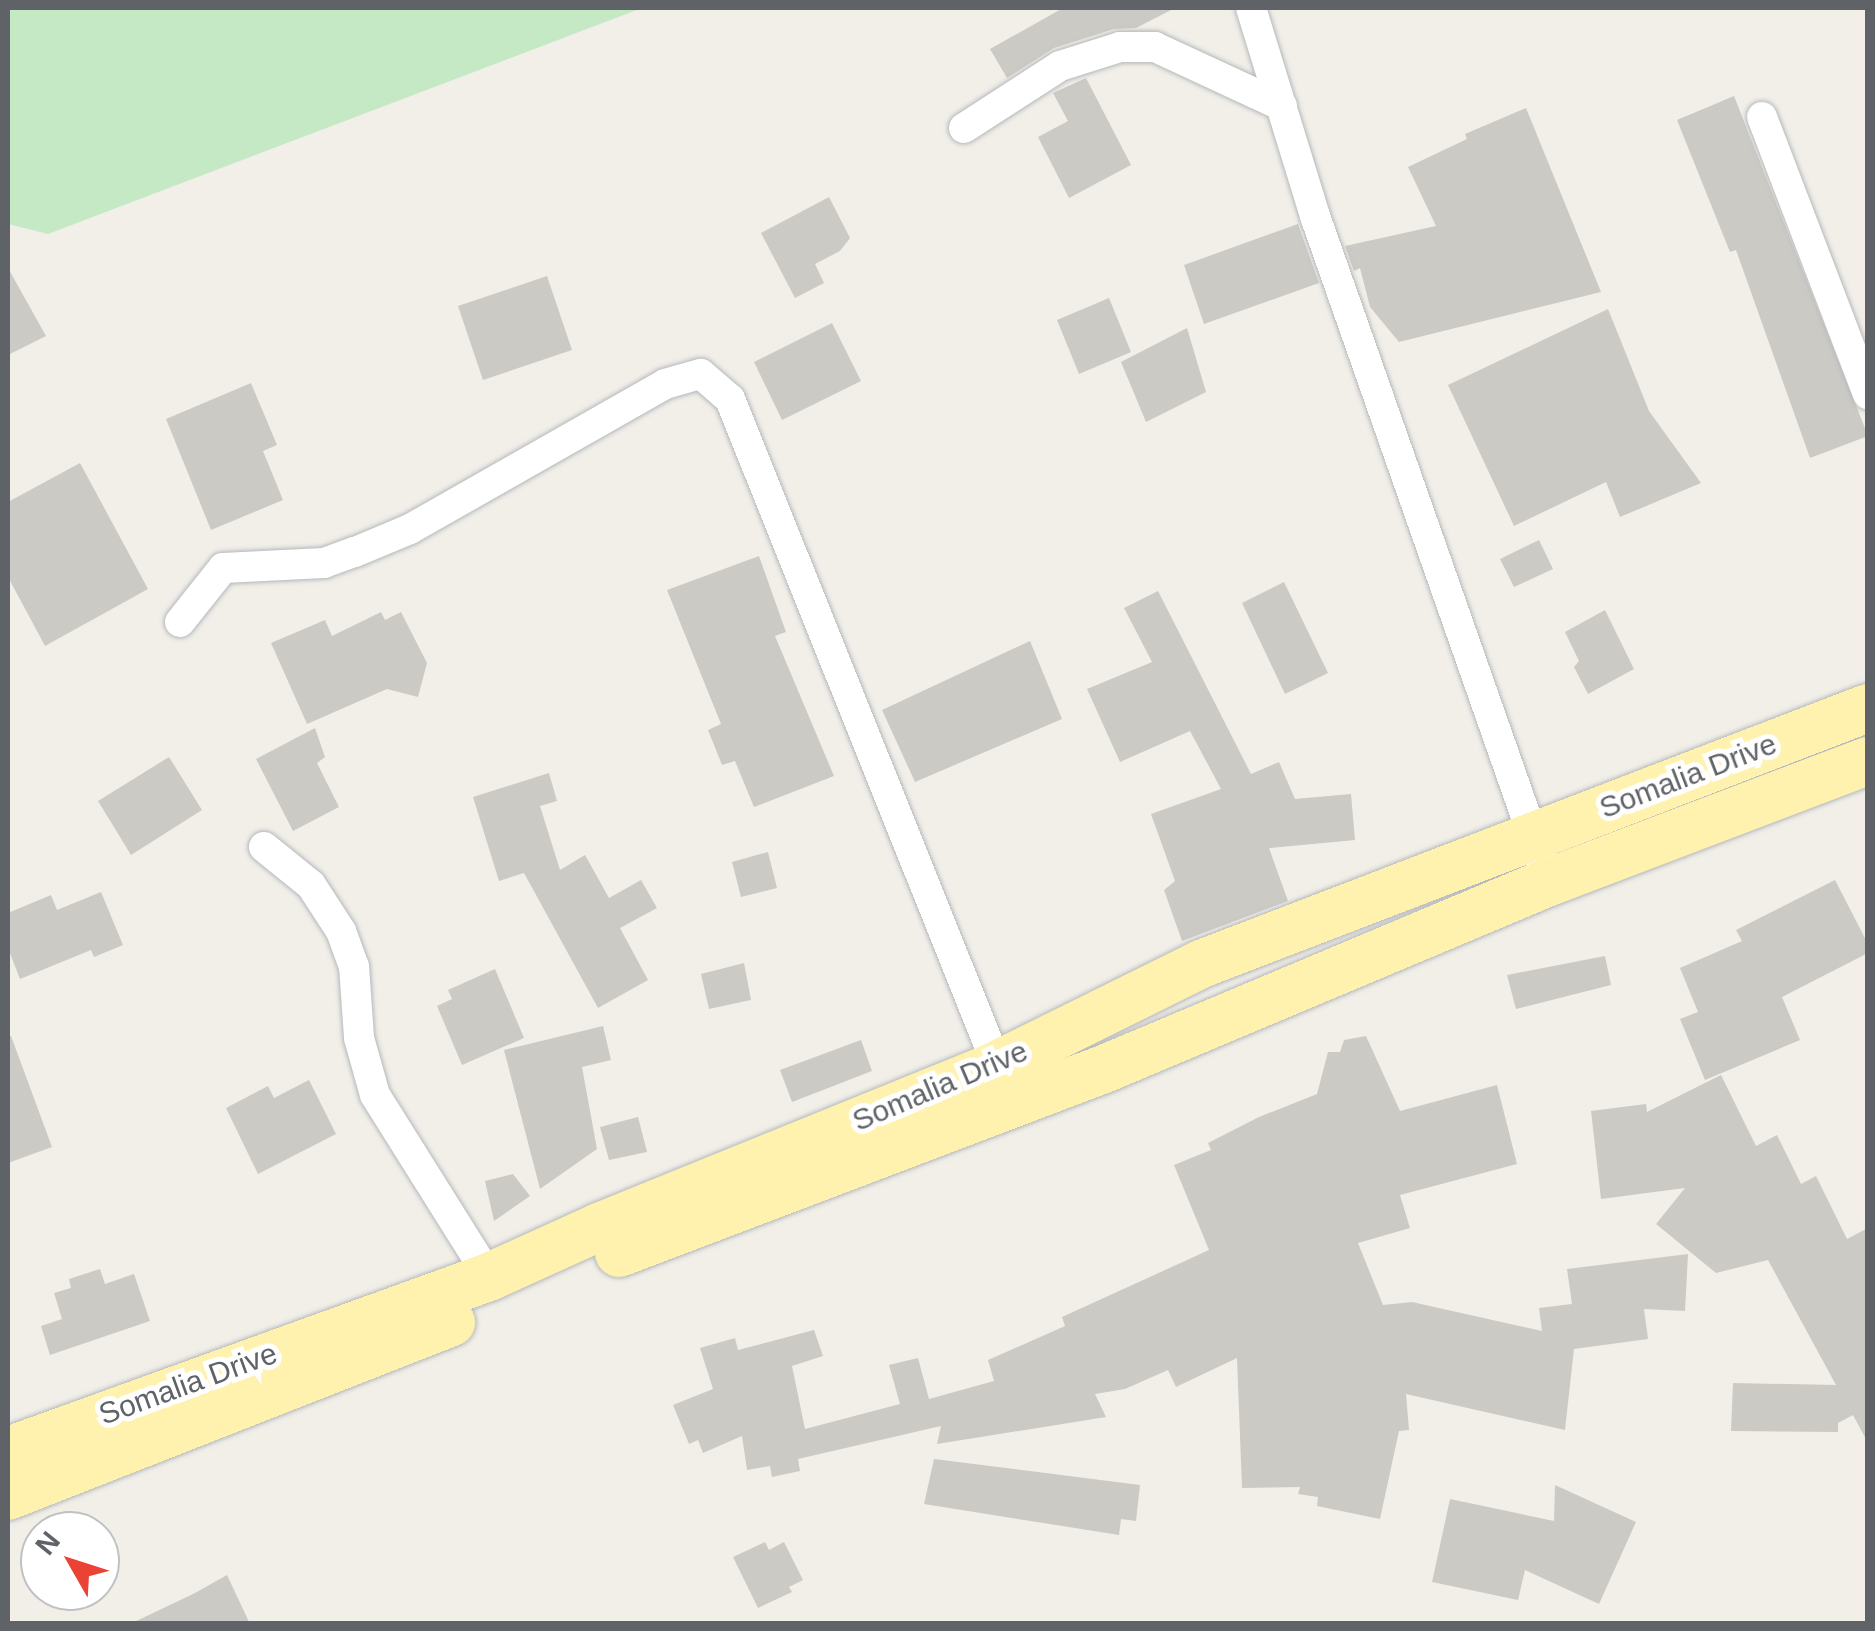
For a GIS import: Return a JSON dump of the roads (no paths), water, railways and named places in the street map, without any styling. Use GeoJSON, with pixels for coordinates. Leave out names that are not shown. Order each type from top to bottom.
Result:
{"type":"FeatureCollection","features":[{"type":"Feature","properties":{"kind":"main road","name":"Somalia Drive"},"geometry":{"type":"LineString","coordinates":[[8,1451],[489,1277],[599,1227],[997,1065],[1202,964],[1868,708]]}},
{"type":"Feature","properties":{"kind":"main road","name":"Somalia Drive"},"geometry":{"type":"LineString","coordinates":[[8,1496],[590,1264],[1104,1069],[1549,882],[1868,760]]}},
{"type":"Feature","properties":{"kind":"street"},"geometry":{"type":"LineString","coordinates":[[1250,8],[1315,216],[1549,882]]}},
{"type":"Feature","properties":{"kind":"street"},"geometry":{"type":"LineString","coordinates":[[964,128],[1060,66],[1120,46],[1155,47],[1282,106]]}},
{"type":"Feature","properties":{"kind":"street"},"geometry":{"type":"LineString","coordinates":[[1762,117],[1868,394]]}},
{"type":"Feature","properties":{"kind":"street"},"geometry":{"type":"LineString","coordinates":[[180,622],[223,568],[324,563],[355,552],[410,529],[665,384],[701,374],[730,398],[997,1065]]}},
{"type":"Feature","properties":{"kind":"street"},"geometry":{"type":"LineString","coordinates":[[264,847],[311,885],[341,930],[354,966],[360,1038],[375,1095],[489,1277]]}}]}
